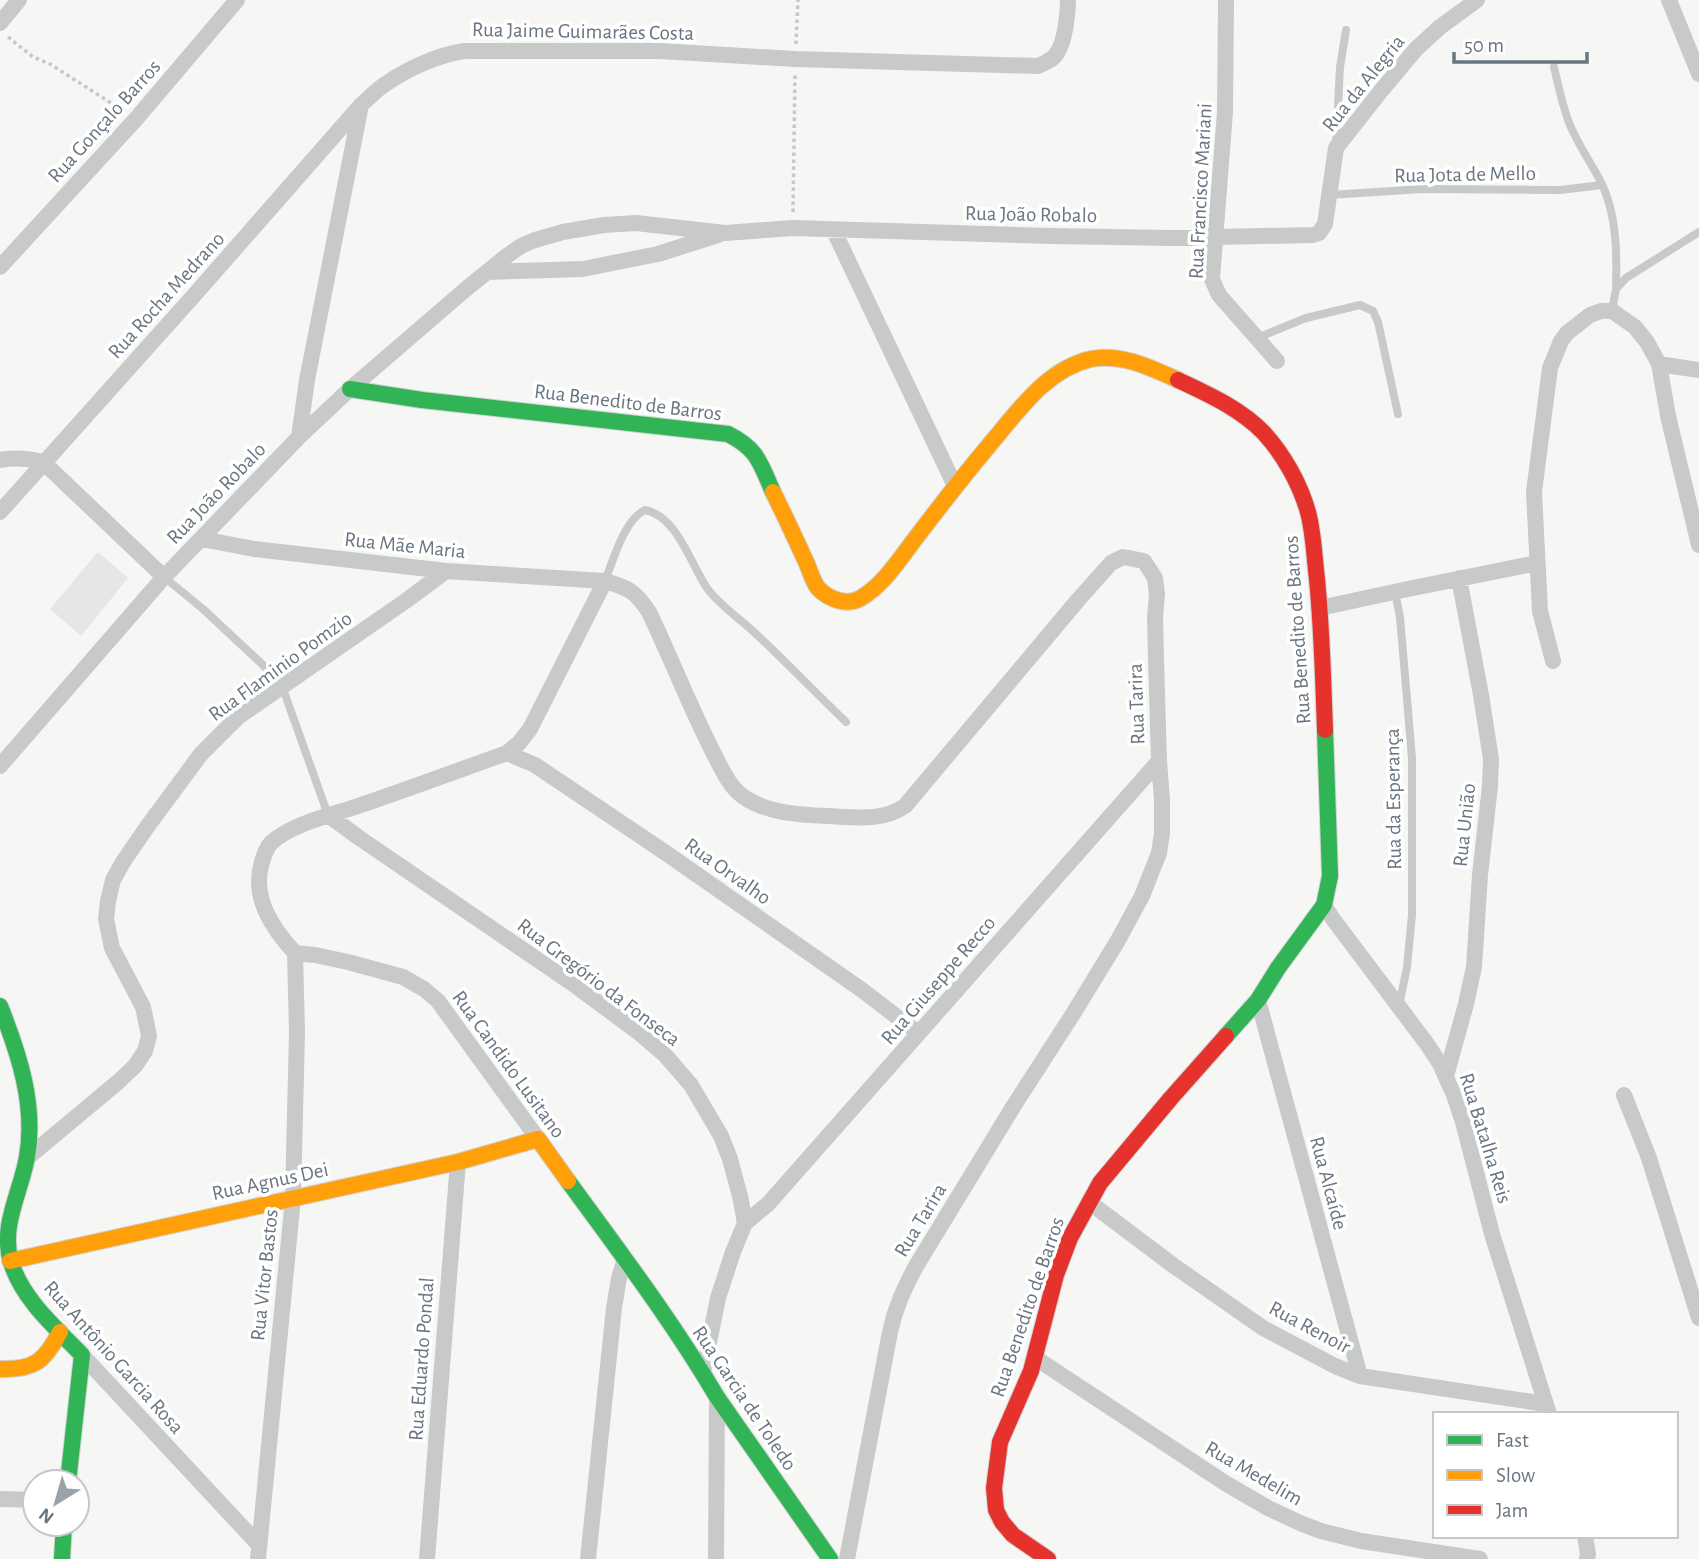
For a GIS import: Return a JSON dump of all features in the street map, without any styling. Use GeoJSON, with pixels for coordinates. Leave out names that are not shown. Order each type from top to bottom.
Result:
{"type":"FeatureCollection","features":[{"type":"Feature","properties":{"kind":"street"},"geometry":{"type":"LineString","coordinates":[[0,23],[19,0]]}},
{"type":"Feature","properties":{"kind":"street","name":"Rua Gonçalo Barros"},"geometry":{"type":"LineString","coordinates":[[0,267],[136,119],[237,0]]}},
{"type":"Feature","properties":{"kind":"street","name":"Rua Jaime Guimarães Costa"},"geometry":{"type":"LineString","coordinates":[[361,105],[385,84],[412,69],[452,52],[464,51],[660,51],[795,59],[1038,66],[1048,62],[1057,53],[1062,41],[1068,0]]}},
{"type":"Feature","properties":{"kind":"street","name":"Rua Francisco Mariani"},"geometry":{"type":"LineString","coordinates":[[1226,0],[1225,112],[1212,279],[1219,295],[1277,361]]}},
{"type":"Feature","properties":{"kind":"street","name":"Rua da Alegria"},"geometry":{"type":"LineString","coordinates":[[1326,219],[1336,148],[1416,49],[1440,27],[1478,0]]}},
{"type":"Feature","properties":{"kind":"street"},"geometry":{"type":"LineString","coordinates":[[1669,0],[1699,74]]}},
{"type":"Feature","properties":{"kind":"street"},"geometry":{"type":"LineString","coordinates":[[299,437],[307,380],[361,105]]}},
{"type":"Feature","properties":{"kind":"street","name":"Rua Rocha Medrano"},"geometry":{"type":"LineString","coordinates":[[0,512],[361,105]]}},
{"type":"Feature","properties":{"kind":"street","name":"Rua João Robalo"},"geometry":{"type":"LineString","coordinates":[[0,766],[164,577],[299,437],[350,389],[486,272],[514,251],[535,240],[604,225],[636,223],[725,233],[793,228],[1052,236],[1313,235],[1323,229],[1326,219]]}},
{"type":"Feature","properties":{"kind":"street"},"geometry":{"type":"LineString","coordinates":[[834,231],[955,486]]}},
{"type":"Feature","properties":{"kind":"street","name":"Rua João Robalo"},"geometry":{"type":"LineString","coordinates":[[486,272],[583,269],[658,254],[725,233]]}},
{"type":"Feature","properties":{"kind":"street"},"geometry":{"type":"LineString","coordinates":[[1553,661],[1540,611],[1534,492],[1550,368],[1561,341],[1590,315],[1612,311],[1635,327],[1659,364],[1668,416],[1697,524],[1699,545]]}},
{"type":"Feature","properties":{"kind":"street","name":"Rua Benedito de Barros"},"geometry":{"type":"LineString","coordinates":[[350,389],[422,400],[728,434],[742,441],[755,454],[818,588],[834,599],[846,603],[860,599],[882,582],[955,486],[1032,395],[1063,369],[1082,361],[1099,357],[1132,361],[1156,369],[1226,406],[1249,420],[1271,441],[1296,480],[1311,524],[1320,608],[1330,876],[1324,905],[1258,1000],[1100,1183],[1070,1238],[1031,1371],[1000,1442],[994,1488],[996,1510],[1002,1522],[1013,1535],[1048,1559]]}},
{"type":"Feature","properties":{"kind":"street"},"geometry":{"type":"LineString","coordinates":[[1659,364],[1699,370]]}},
{"type":"Feature","properties":{"kind":"street"},"geometry":{"type":"LineString","coordinates":[[0,460],[14,457],[43,462],[164,577]]}},
{"type":"Feature","properties":{"kind":"street","name":"Rua Mãe Maria"},"geometry":{"type":"LineString","coordinates":[[202,539],[254,549],[446,571],[605,581]]}},
{"type":"Feature","properties":{"kind":"street","name":"Rua Tarira"},"geometry":{"type":"LineString","coordinates":[[605,581],[621,585],[637,594],[649,612],[701,729],[734,790],[746,799],[767,808],[790,813],[855,817],[885,816],[905,806],[1111,563],[1123,557],[1144,561],[1156,578],[1162,799],[1159,853],[1142,896],[1094,981],[1013,1107],[900,1296],[894,1312],[847,1559]]}},
{"type":"Feature","properties":{"kind":"street"},"geometry":{"type":"LineString","coordinates":[[1320,608],[1537,563]]}},
{"type":"Feature","properties":{"kind":"street","name":"Rua Flaminio Pomzio"},"geometry":{"type":"LineString","coordinates":[[27,1158],[118,1082],[135,1066],[145,1051],[149,1036],[143,1007],[112,948],[106,919],[113,880],[147,827],[201,754],[237,717],[446,571]]}},
{"type":"Feature","properties":{"kind":"street","name":"Rua União"},"geometry":{"type":"LineString","coordinates":[[1446,1076],[1474,967],[1491,759],[1460,578]]}},
{"type":"Feature","properties":{"kind":"street"},"geometry":{"type":"LineString","coordinates":[[295,953],[270,920],[260,899],[259,869],[264,853],[271,843],[283,834],[328,815],[507,752],[519,743],[530,729],[605,581]]}},
{"type":"Feature","properties":{"kind":"street","name":"Rua Orvalho"},"geometry":{"type":"LineString","coordinates":[[507,752],[535,765],[663,851],[862,990],[918,1033]]}},
{"type":"Feature","properties":{"kind":"street","name":"Rua Giuseppe Recco"},"geometry":{"type":"LineString","coordinates":[[745,1223],[768,1204],[1159,761]]}},
{"type":"Feature","properties":{"kind":"street","name":"Rua Gregório da Fonseca"},"geometry":{"type":"LineString","coordinates":[[328,815],[576,986],[665,1055],[691,1085],[721,1136],[730,1159],[745,1223]]}},
{"type":"Feature","properties":{"kind":"street","name":"Rua Batalha Reis"},"geometry":{"type":"LineString","coordinates":[[1324,905],[1427,1044],[1446,1076],[1463,1122],[1492,1234],[1548,1409]]}},
{"type":"Feature","properties":{"kind":"street","name":"Rua Candido Lusitano"},"geometry":{"type":"LineString","coordinates":[[295,953],[316,955],[403,977],[424,989],[438,1002],[625,1259]]}},
{"type":"Feature","properties":{"kind":"street","name":"Rua Vitor Bastos"},"geometry":{"type":"LineString","coordinates":[[258,1552],[293,1198],[297,1032],[295,953]]}},
{"type":"Feature","properties":{"kind":"street","name":"Rua Alcaíde"},"geometry":{"type":"LineString","coordinates":[[1258,1000],[1360,1376]]}},
{"type":"Feature","properties":{"kind":"street","name":"Rua Antônio Garcia Rosa"},"geometry":{"type":"LineString","coordinates":[[0,1006],[19,1057],[28,1103],[30,1134],[27,1158],[8,1225],[10,1261],[18,1279],[60,1332],[258,1552]]}},
{"type":"Feature","properties":{"kind":"street"},"geometry":{"type":"LineString","coordinates":[[1624,1095],[1649,1158],[1699,1318]]}},
{"type":"Feature","properties":{"kind":"street","name":"Rua Agnus Dei"},"geometry":{"type":"LineString","coordinates":[[10,1261],[457,1162],[538,1139]]}},
{"type":"Feature","properties":{"kind":"street","name":"Rua Eduardo Pondal"},"geometry":{"type":"LineString","coordinates":[[427,1559],[457,1162]]}},
{"type":"Feature","properties":{"kind":"street","name":"Rua Renoir"},"geometry":{"type":"LineString","coordinates":[[1089,1202],[1174,1266],[1264,1328],[1335,1366],[1360,1376],[1548,1409]]}},
{"type":"Feature","properties":{"kind":"street"},"geometry":{"type":"LineString","coordinates":[[703,1373],[718,1298],[745,1223]]}},
{"type":"Feature","properties":{"kind":"street"},"geometry":{"type":"LineString","coordinates":[[588,1559],[614,1308],[625,1259]]}},
{"type":"Feature","properties":{"kind":"street","name":"Rua Garcia de Toledo"},"geometry":{"type":"LineString","coordinates":[[625,1259],[830,1559]]}},
{"type":"Feature","properties":{"kind":"street"},"geometry":{"type":"LineString","coordinates":[[0,1369],[20,1370],[39,1362],[51,1349],[60,1332]]}},
{"type":"Feature","properties":{"kind":"street"},"geometry":{"type":"LineString","coordinates":[[70,1468],[82,1355]]}},
{"type":"Feature","properties":{"kind":"street","name":"Rua Medelim"},"geometry":{"type":"LineString","coordinates":[[1034,1357],[1225,1483],[1300,1523],[1361,1541],[1480,1559]]}},
{"type":"Feature","properties":{"kind":"street"},"geometry":{"type":"LineString","coordinates":[[716,1559],[717,1397]]}},
{"type":"Feature","properties":{"kind":"street"},"geometry":{"type":"LineString","coordinates":[[0,1499],[21,1500]]}},
{"type":"Feature","properties":{"kind":"street"},"geometry":{"type":"LineString","coordinates":[[62,1559],[63,1538]]}},
{"type":"Feature","properties":{"kind":"street"},"geometry":{"type":"LineString","coordinates":[[1585,1538],[1587,1559]]}},
{"type":"Feature","properties":{"kind":"lane"},"geometry":{"type":"LineString","coordinates":[[1336,148],[1340,68],[1346,30]]}},
{"type":"Feature","properties":{"kind":"lane"},"geometry":{"type":"LineString","coordinates":[[1554,67],[1568,120],[1602,185],[1609,205],[1617,259],[1612,311]]}},
{"type":"Feature","properties":{"kind":"lane","name":"Rua Jota de Mello"},"geometry":{"type":"LineString","coordinates":[[1328,195],[1423,189],[1560,190],[1602,185]]}},
{"type":"Feature","properties":{"kind":"lane"},"geometry":{"type":"LineString","coordinates":[[1616,289],[1626,278],[1699,232]]}},
{"type":"Feature","properties":{"kind":"lane"},"geometry":{"type":"LineString","coordinates":[[1257,338],[1306,318],[1360,305],[1373,311],[1378,322],[1398,414]]}},
{"type":"Feature","properties":{"kind":"lane"},"geometry":{"type":"LineString","coordinates":[[605,581],[625,534],[637,515],[645,510],[658,514],[679,538],[708,590],[846,722]]}},
{"type":"Feature","properties":{"kind":"lane"},"geometry":{"type":"LineString","coordinates":[[164,577],[203,609],[282,686],[328,815]]}},
{"type":"Feature","properties":{"kind":"lane","name":"Rua da Esperança"},"geometry":{"type":"LineString","coordinates":[[1395,592],[1400,617],[1412,758],[1412,915],[1407,967],[1399,1006]]}},
{"type":"Feature","properties":{"kind":"path"},"geometry":{"type":"LineString","coordinates":[[793,228],[798,0]]}},
{"type":"Feature","properties":{"kind":"path"},"geometry":{"type":"LineString","coordinates":[[0,30],[33,57],[50,64],[136,119]]}},
{"type":"Feature","properties":{"kind":"shaded area"},"geometry":{"type":"Polygon","coordinates":[[[98,552],[128,578],[81,636],[50,609],[98,552]]]}},
{"type":"Feature","properties":{"kind":"traffic: fast"},"geometry":{"type":"LineString","coordinates":[[350,389],[422,400],[728,434],[752,451],[773,492]]}},
{"type":"Feature","properties":{"kind":"traffic: fast"},"geometry":{"type":"LineString","coordinates":[[1226,1036],[1258,1000],[1324,905],[1330,876],[1325,730]]}},
{"type":"Feature","properties":{"kind":"traffic: fast"},"geometry":{"type":"LineString","coordinates":[[0,1006],[24,1080],[29,1118],[27,1157],[8,1235],[11,1262],[31,1301],[82,1355],[70,1468]]}},
{"type":"Feature","properties":{"kind":"traffic: fast"},"geometry":{"type":"LineString","coordinates":[[568,1181],[664,1314],[717,1397],[830,1559]]}},
{"type":"Feature","properties":{"kind":"traffic: fast"},"geometry":{"type":"LineString","coordinates":[[62,1559],[63,1538]]}},
{"type":"Feature","properties":{"kind":"traffic: slow"},"geometry":{"type":"LineString","coordinates":[[773,492],[818,588],[828,596],[850,602],[861,598],[884,579],[1012,417],[1047,381],[1075,364],[1103,358],[1136,363],[1178,380]]}},
{"type":"Feature","properties":{"kind":"traffic: slow"},"geometry":{"type":"LineString","coordinates":[[10,1261],[458,1162],[538,1139],[568,1181]]}},
{"type":"Feature","properties":{"kind":"traffic: slow"},"geometry":{"type":"LineString","coordinates":[[0,1369],[21,1368],[37,1362],[49,1351],[60,1332]]}},
{"type":"Feature","properties":{"kind":"traffic: jam"},"geometry":{"type":"LineString","coordinates":[[1178,380],[1224,403],[1255,424],[1278,451],[1301,491],[1310,519],[1314,548],[1325,730]]}},
{"type":"Feature","properties":{"kind":"traffic: jam"},"geometry":{"type":"LineString","coordinates":[[1048,1559],[1013,1535],[1002,1522],[996,1510],[994,1488],[1000,1442],[1031,1371],[1056,1275],[1070,1238],[1100,1183],[1226,1036]]}}]}
